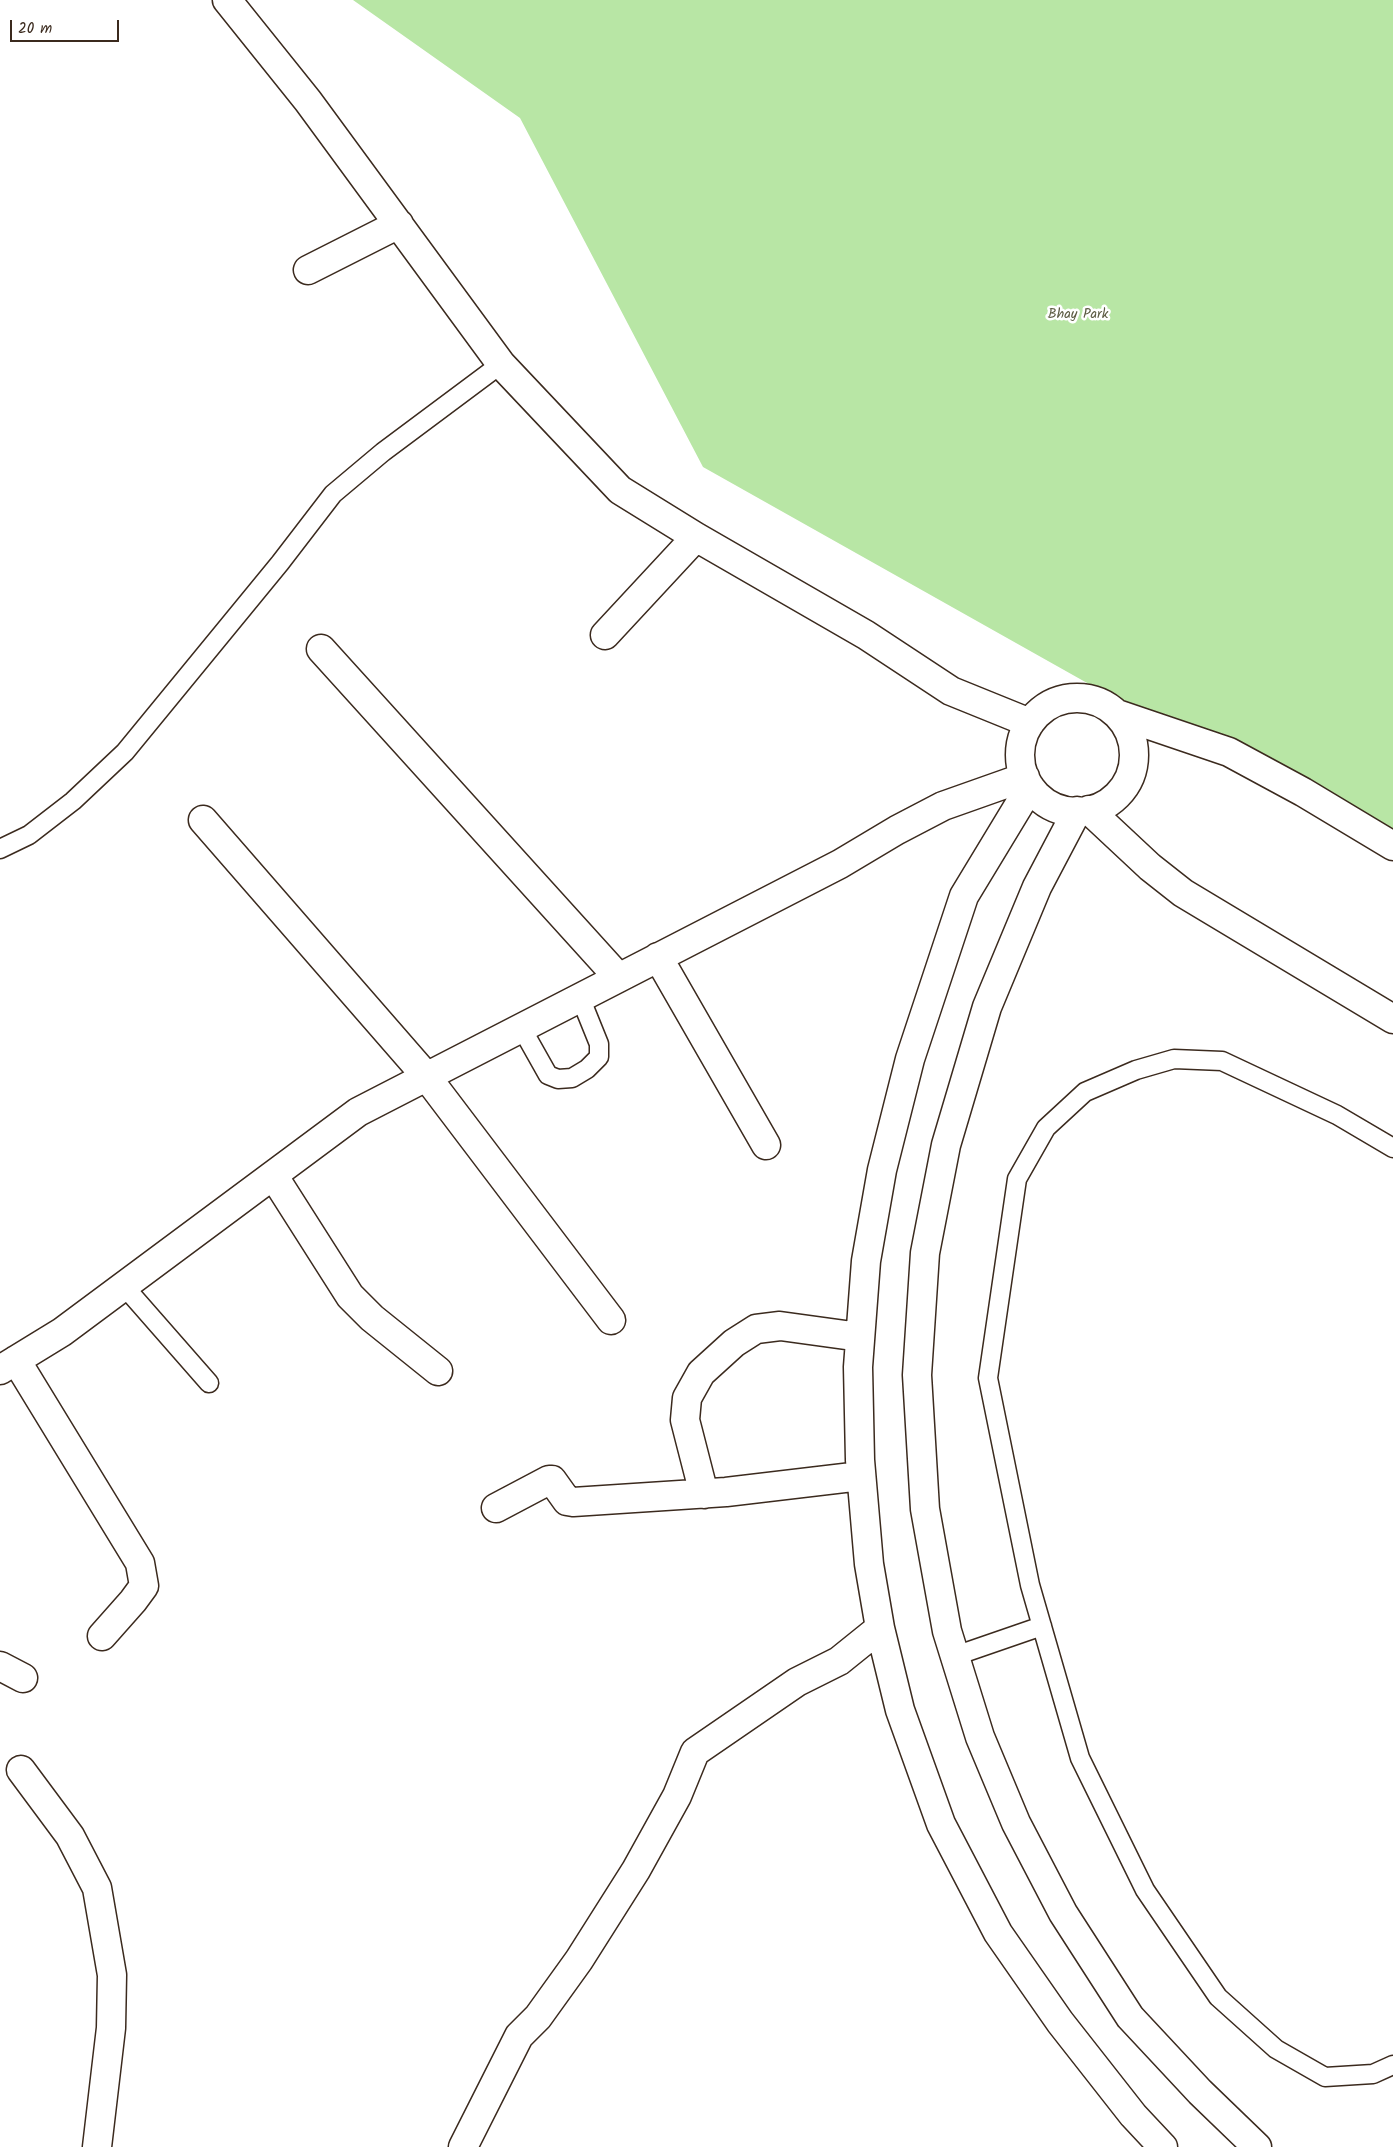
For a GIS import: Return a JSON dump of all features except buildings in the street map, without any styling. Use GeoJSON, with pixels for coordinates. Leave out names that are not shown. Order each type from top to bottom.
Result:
{"type":"FeatureCollection","features":[{"type":"Feature","properties":{"kind":"street"},"geometry":{"type":"LineString","coordinates":[[238,3],[501,364],[620,490],[696,537],[866,635],[950,691],[1030,723]]}},
{"type":"Feature","properties":{"kind":"street"},"geometry":{"type":"LineString","coordinates":[[308,270],[398,224]]}},
{"type":"Feature","properties":{"kind":"street"},"geometry":{"type":"LineString","coordinates":[[605,635],[696,537]]}},
{"type":"Feature","properties":{"kind":"street"},"geometry":{"type":"LineString","coordinates":[[321,649],[618,977]]}},
{"type":"Feature","properties":{"kind":"street"},"geometry":{"type":"LineString","coordinates":[[1117,714],[1124,722],[1133,743],[1133,765],[1130,776],[1118,795],[1099,807],[1083,811],[1066,811],[1046,802],[1027,782],[1020,755],[1022,744],[1030,723],[1046,707],[1055,702],[1077,698],[1098,702],[1117,714],[1230,752],[1303,792],[1393,846]]}},
{"type":"Feature","properties":{"kind":"street"},"geometry":{"type":"LineString","coordinates":[[102,1636],[144,1586],[140,1563],[8,1365],[62,1332],[358,1112],[840,864],[896,830],[943,806],[1027,782]]}},
{"type":"Feature","properties":{"kind":"street"},"geometry":{"type":"LineString","coordinates":[[1027,782],[964,896],[910,1060],[882,1170],[866,1261],[858,1367],[861,1476],[869,1564],[880,1628],[900,1710],[941,1824],[998,1933],[1060,2022],[1133,2115],[1163,2147]]}},
{"type":"Feature","properties":{"kind":"street"},"geometry":{"type":"LineString","coordinates":[[1083,811],[1183,893],[1393,1018]]}},
{"type":"Feature","properties":{"kind":"street"},"geometry":{"type":"LineString","coordinates":[[1083,811],[1037,887],[987,1007],[946,1145],[925,1253],[916,1375],[925,1508],[947,1632],[980,1737],[1016,1823],[1063,1913],[1130,2017],[1200,2092],[1257,2147]]}},
{"type":"Feature","properties":{"kind":"street"},"geometry":{"type":"LineString","coordinates":[[203,820],[426,1076],[611,1320]]}},
{"type":"Feature","properties":{"kind":"street"},"geometry":{"type":"LineString","coordinates":[[658,957],[766,1145]]}},
{"type":"Feature","properties":{"kind":"street"},"geometry":{"type":"LineString","coordinates":[[273,1175],[350,1296],[372,1318],[438,1371]]}},
{"type":"Feature","properties":{"kind":"street"},"geometry":{"type":"LineString","coordinates":[[704,1494],[685,1420],[687,1398],[701,1373],[734,1343],[756,1329],[780,1326],[860,1336]]}},
{"type":"Feature","properties":{"kind":"street"},"geometry":{"type":"LineString","coordinates":[[496,1508],[548,1480],[552,1480],[567,1501],[573,1502],[704,1494],[861,1476]]}},
{"type":"Feature","properties":{"kind":"street"},"geometry":{"type":"LineString","coordinates":[[463,2147],[519,2036],[538,2018],[579,1960],[636,1870],[678,1796],[695,1752],[797,1682],[839,1661],[880,1628]]}},
{"type":"Feature","properties":{"kind":"street"},"geometry":{"type":"LineString","coordinates":[[21,1770],[70,1836],[97,1888],[112,1975],[111,2028],[97,2147]]}},
{"type":"Feature","properties":{"kind":"lane"},"geometry":{"type":"LineString","coordinates":[[0,849],[36,830],[73,801],[126,752],[280,563],[333,494],[383,452],[501,364]]}},
{"type":"Feature","properties":{"kind":"lane"},"geometry":{"type":"LineString","coordinates":[[521,1027],[548,1075],[558,1079],[572,1078],[587,1069],[598,1057],[599,1044],[580,997]]}},
{"type":"Feature","properties":{"kind":"lane"},"geometry":{"type":"LineString","coordinates":[[1393,1148],[1337,1115],[1222,1061],[1174,1059],[1136,1070],[1085,1092],[1046,1128],[1017,1179],[988,1378],[1030,1585],[1080,1758],[1145,1890],[1218,1997],[1276,2049],[1325,2077],[1373,2074],[1393,2065]]}},
{"type":"Feature","properties":{"kind":"lane"},"geometry":{"type":"LineString","coordinates":[[124,1286],[209,1383]]}},
{"type":"Feature","properties":{"kind":"lane"},"geometry":{"type":"LineString","coordinates":[[954,1656],[1042,1626]]}},
{"type":"Feature","properties":{"kind":"green space","name":"Bhay Park"},"geometry":{"type":"Polygon","coordinates":[[[353,0],[1393,0],[1393,855],[703,467],[520,118],[353,0]]]}}]}
